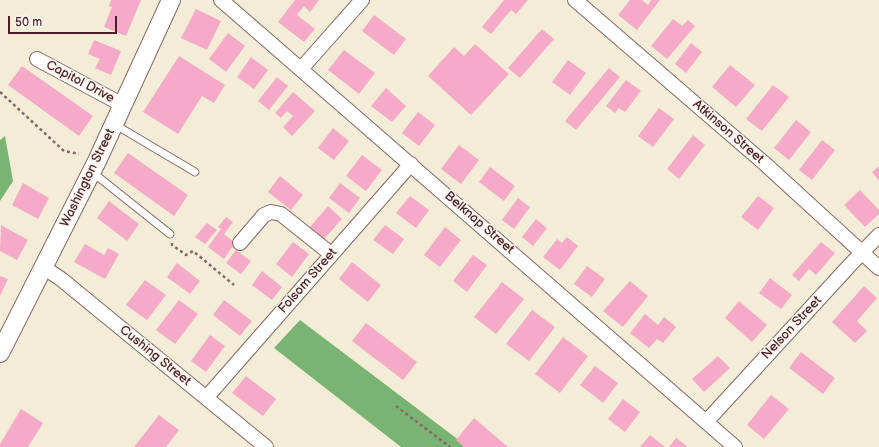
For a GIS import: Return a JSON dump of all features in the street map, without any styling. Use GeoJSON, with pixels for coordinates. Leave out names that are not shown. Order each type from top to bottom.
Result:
{"type":"FeatureCollection","features":[{"type":"Feature","properties":{"kind":"street","name":"Washington Street"},"geometry":{"type":"LineString","coordinates":[[0,353],[43,267],[97,177],[114,124],[171,0]]}},
{"type":"Feature","properties":{"kind":"street","name":"Belknap Street"},"geometry":{"type":"LineString","coordinates":[[221,0],[735,447]]}},
{"type":"Feature","properties":{"kind":"street"},"geometry":{"type":"LineString","coordinates":[[301,69],[362,0]]}},
{"type":"Feature","properties":{"kind":"street","name":"Atkinson Street"},"geometry":{"type":"LineString","coordinates":[[575,0],[764,163],[879,268]]}},
{"type":"Feature","properties":{"kind":"street","name":"Capitol Drive"},"geometry":{"type":"LineString","coordinates":[[37,59],[123,105]]}},
{"type":"Feature","properties":{"kind":"street","name":"Folsom Street"},"geometry":{"type":"LineString","coordinates":[[206,398],[411,164]]}},
{"type":"Feature","properties":{"kind":"street"},"geometry":{"type":"LineString","coordinates":[[240,243],[264,215],[271,212],[281,214],[331,254]]}},
{"type":"Feature","properties":{"kind":"street","name":"Nelson Street"},"geometry":{"type":"LineString","coordinates":[[706,422],[879,235]]}},
{"type":"Feature","properties":{"kind":"street","name":"Cushing Street"},"geometry":{"type":"LineString","coordinates":[[43,267],[61,279],[266,447]]}},
{"type":"Feature","properties":{"kind":"lane"},"geometry":{"type":"LineString","coordinates":[[114,124],[195,172]]}},
{"type":"Feature","properties":{"kind":"lane"},"geometry":{"type":"LineString","coordinates":[[97,177],[170,234]]}},
{"type":"Feature","properties":{"kind":"path"},"geometry":{"type":"LineString","coordinates":[[0,92],[64,150],[79,154]]}},
{"type":"Feature","properties":{"kind":"path"},"geometry":{"type":"LineString","coordinates":[[170,234],[172,245],[186,255],[193,251],[234,285]]}},
{"type":"Feature","properties":{"kind":"path"},"geometry":{"type":"LineString","coordinates":[[396,406],[450,447]]}},
{"type":"Feature","properties":{"kind":"green space"},"geometry":{"type":"Polygon","coordinates":[[[5,136],[13,181],[0,201],[0,140],[5,136]]]}},
{"type":"Feature","properties":{"kind":"green space"},"geometry":{"type":"Polygon","coordinates":[[[300,320],[468,447],[401,447],[274,348],[300,320]]]}},
{"type":"Feature","properties":{"kind":"building"},"geometry":{"type":"Polygon","coordinates":[[[111,0],[141,0],[126,36],[104,27],[112,7],[109,6],[111,0]]]}},
{"type":"Feature","properties":{"kind":"building"},"geometry":{"type":"Polygon","coordinates":[[[295,0],[319,0],[310,12],[304,6],[297,15],[315,29],[304,42],[278,22],[295,0]]]}},
{"type":"Feature","properties":{"kind":"building"},"geometry":{"type":"Polygon","coordinates":[[[504,0],[528,0],[516,14],[511,10],[491,34],[482,27],[504,0]]]}},
{"type":"Feature","properties":{"kind":"building"},"geometry":{"type":"Polygon","coordinates":[[[630,0],[642,0],[648,5],[651,0],[660,0],[637,30],[618,15],[630,0]]]}},
{"type":"Feature","properties":{"kind":"building"},"geometry":{"type":"Polygon","coordinates":[[[196,9],[221,21],[207,50],[181,38],[196,9]]]}},
{"type":"Feature","properties":{"kind":"building"},"geometry":{"type":"Polygon","coordinates":[[[374,15],[406,39],[394,55],[362,31],[374,15]]]}},
{"type":"Feature","properties":{"kind":"building"},"geometry":{"type":"Polygon","coordinates":[[[673,19],[682,26],[688,20],[695,26],[667,59],[651,46],[673,19]]]}},
{"type":"Feature","properties":{"kind":"building"},"geometry":{"type":"Polygon","coordinates":[[[542,29],[554,39],[520,78],[508,68],[542,29]]]}},
{"type":"Feature","properties":{"kind":"building"},"geometry":{"type":"Polygon","coordinates":[[[228,33],[245,46],[226,72],[209,59],[228,33]]]}},
{"type":"Feature","properties":{"kind":"building"},"geometry":{"type":"Polygon","coordinates":[[[94,40],[121,51],[111,75],[95,68],[100,59],[88,54],[94,40]]]}},
{"type":"Feature","properties":{"kind":"building"},"geometry":{"type":"Polygon","coordinates":[[[691,43],[702,52],[686,73],[675,64],[691,43]]]}},
{"type":"Feature","properties":{"kind":"building"},"geometry":{"type":"Polygon","coordinates":[[[475,44],[509,74],[471,115],[428,76],[454,47],[464,56],[475,44]]]}},
{"type":"Feature","properties":{"kind":"building"},"geometry":{"type":"Polygon","coordinates":[[[344,50],[375,73],[359,94],[328,70],[344,50]]]}},
{"type":"Feature","properties":{"kind":"building"},"geometry":{"type":"Polygon","coordinates":[[[179,56],[225,85],[214,103],[202,96],[178,134],[143,112],[179,56]]]}},
{"type":"Feature","properties":{"kind":"building"},"geometry":{"type":"Polygon","coordinates":[[[251,57],[268,70],[254,89],[237,77],[251,57]]]}},
{"type":"Feature","properties":{"kind":"building"},"geometry":{"type":"Polygon","coordinates":[[[568,60],[586,73],[570,95],[552,82],[568,60]]]}},
{"type":"Feature","properties":{"kind":"building"},"geometry":{"type":"Polygon","coordinates":[[[730,65],[755,85],[736,107],[712,87],[730,65]]]}},
{"type":"Feature","properties":{"kind":"building"},"geometry":{"type":"Polygon","coordinates":[[[22,66],[93,116],[79,136],[8,85],[22,66]]]}},
{"type":"Feature","properties":{"kind":"building"},"geometry":{"type":"Polygon","coordinates":[[[609,68],[620,77],[576,130],[565,121],[609,68]]]}},
{"type":"Feature","properties":{"kind":"building"},"geometry":{"type":"Polygon","coordinates":[[[277,77],[288,86],[269,110],[258,101],[277,77]]]}},
{"type":"Feature","properties":{"kind":"building"},"geometry":{"type":"Polygon","coordinates":[[[626,80],[641,91],[625,112],[619,108],[615,113],[606,106],[626,80]]]}},
{"type":"Feature","properties":{"kind":"building"},"geometry":{"type":"Polygon","coordinates":[[[773,85],[789,97],[762,131],[746,119],[773,85]]]}},
{"type":"Feature","properties":{"kind":"building"},"geometry":{"type":"Polygon","coordinates":[[[386,88],[406,106],[392,122],[371,106],[386,88]]]}},
{"type":"Feature","properties":{"kind":"building"},"geometry":{"type":"Polygon","coordinates":[[[293,92],[315,111],[292,136],[283,127],[293,116],[287,111],[281,118],[275,113],[293,92]]]}},
{"type":"Feature","properties":{"kind":"building"},"geometry":{"type":"Polygon","coordinates":[[[659,108],[674,119],[653,147],[638,136],[659,108]]]}},
{"type":"Feature","properties":{"kind":"building"},"geometry":{"type":"Polygon","coordinates":[[[418,112],[435,125],[419,146],[402,133],[418,112]]]}},
{"type":"Feature","properties":{"kind":"building"},"geometry":{"type":"Polygon","coordinates":[[[796,120],[811,132],[789,160],[774,148],[796,120]]]}},
{"type":"Feature","properties":{"kind":"building"},"geometry":{"type":"Polygon","coordinates":[[[333,128],[349,141],[334,160],[318,148],[333,128]]]}},
{"type":"Feature","properties":{"kind":"building"},"geometry":{"type":"Polygon","coordinates":[[[693,135],[705,145],[679,179],[667,169],[693,135]]]}},
{"type":"Feature","properties":{"kind":"building"},"geometry":{"type":"Polygon","coordinates":[[[822,140],[835,150],[812,180],[799,170],[822,140]]]}},
{"type":"Feature","properties":{"kind":"building"},"geometry":{"type":"Polygon","coordinates":[[[459,145],[479,160],[461,184],[441,169],[459,145]]]}},
{"type":"Feature","properties":{"kind":"building"},"geometry":{"type":"Polygon","coordinates":[[[128,153],[188,195],[174,216],[114,173],[128,153]]]}},
{"type":"Feature","properties":{"kind":"building"},"geometry":{"type":"Polygon","coordinates":[[[362,155],[382,170],[366,191],[346,176],[362,155]]]}},
{"type":"Feature","properties":{"kind":"building"},"geometry":{"type":"Polygon","coordinates":[[[879,166],[879,181],[872,172],[879,166]]]}},
{"type":"Feature","properties":{"kind":"building"},"geometry":{"type":"Polygon","coordinates":[[[490,167],[515,186],[504,201],[479,182],[490,167]]]}},
{"type":"Feature","properties":{"kind":"building"},"geometry":{"type":"Polygon","coordinates":[[[280,176],[303,195],[291,210],[268,192],[280,176]]]}},
{"type":"Feature","properties":{"kind":"building"},"geometry":{"type":"Polygon","coordinates":[[[23,183],[49,198],[38,219],[12,205],[23,183]]]}},
{"type":"Feature","properties":{"kind":"building"},"geometry":{"type":"Polygon","coordinates":[[[340,183],[360,198],[349,213],[329,198],[340,183]]]}},
{"type":"Feature","properties":{"kind":"building"},"geometry":{"type":"Polygon","coordinates":[[[860,190],[879,210],[879,214],[865,227],[844,205],[860,190]]]}},
{"type":"Feature","properties":{"kind":"building"},"geometry":{"type":"Polygon","coordinates":[[[410,196],[429,210],[416,228],[396,213],[410,196]]]}},
{"type":"Feature","properties":{"kind":"building"},"geometry":{"type":"Polygon","coordinates":[[[758,196],[774,208],[758,230],[741,217],[758,196]]]}},
{"type":"Feature","properties":{"kind":"building"},"geometry":{"type":"Polygon","coordinates":[[[518,198],[530,207],[514,229],[502,220],[518,198]]]}},
{"type":"Feature","properties":{"kind":"building"},"geometry":{"type":"Polygon","coordinates":[[[109,201],[139,224],[127,241],[97,218],[109,201]]]}},
{"type":"Feature","properties":{"kind":"building"},"geometry":{"type":"Polygon","coordinates":[[[328,206],[342,219],[324,239],[310,227],[328,206]]]}},
{"type":"Feature","properties":{"kind":"building"},"geometry":{"type":"Polygon","coordinates":[[[226,217],[233,222],[224,234],[235,243],[224,259],[208,247],[221,229],[218,227],[226,217]]]}},
{"type":"Feature","properties":{"kind":"building"},"geometry":{"type":"Polygon","coordinates":[[[536,219],[547,228],[533,246],[522,237],[536,219]]]}},
{"type":"Feature","properties":{"kind":"building"},"geometry":{"type":"Polygon","coordinates":[[[207,223],[217,230],[205,244],[195,237],[207,223]]]}},
{"type":"Feature","properties":{"kind":"building"},"geometry":{"type":"Polygon","coordinates":[[[1,225],[28,240],[17,260],[0,251],[1,225]]]}},
{"type":"Feature","properties":{"kind":"building"},"geometry":{"type":"Polygon","coordinates":[[[385,225],[404,239],[393,254],[373,240],[385,225]]]}},
{"type":"Feature","properties":{"kind":"building"},"geometry":{"type":"Polygon","coordinates":[[[445,227],[461,240],[440,267],[424,255],[445,227]]]}},
{"type":"Feature","properties":{"kind":"building"},"geometry":{"type":"Polygon","coordinates":[[[567,237],[578,246],[560,270],[543,257],[557,239],[562,243],[567,237]]]}},
{"type":"Feature","properties":{"kind":"building"},"geometry":{"type":"Polygon","coordinates":[[[293,242],[309,254],[292,277],[276,264],[293,242]]]}},
{"type":"Feature","properties":{"kind":"building"},"geometry":{"type":"Polygon","coordinates":[[[821,242],[835,253],[816,275],[809,269],[799,281],[792,275],[821,242]]]}},
{"type":"Feature","properties":{"kind":"building"},"geometry":{"type":"Polygon","coordinates":[[[85,244],[104,255],[108,248],[119,254],[105,279],[74,262],[85,244]]]}},
{"type":"Feature","properties":{"kind":"building"},"geometry":{"type":"Polygon","coordinates":[[[236,250],[251,261],[241,274],[226,263],[236,250]]]}},
{"type":"Feature","properties":{"kind":"building"},"geometry":{"type":"Polygon","coordinates":[[[473,255],[487,265],[467,292],[453,281],[473,255]]]}},
{"type":"Feature","properties":{"kind":"building"},"geometry":{"type":"Polygon","coordinates":[[[352,262],[381,285],[368,302],[339,279],[352,262]]]}},
{"type":"Feature","properties":{"kind":"building"},"geometry":{"type":"Polygon","coordinates":[[[177,263],[200,281],[190,294],[167,277],[177,263]]]}},
{"type":"Feature","properties":{"kind":"building"},"geometry":{"type":"Polygon","coordinates":[[[587,266],[605,279],[592,297],[574,284],[587,266]]]}},
{"type":"Feature","properties":{"kind":"building"},"geometry":{"type":"Polygon","coordinates":[[[262,271],[282,287],[272,300],[252,285],[262,271]]]}},
{"type":"Feature","properties":{"kind":"building"},"geometry":{"type":"Polygon","coordinates":[[[0,276],[8,279],[0,296],[0,276]]]}},
{"type":"Feature","properties":{"kind":"building"},"geometry":{"type":"Polygon","coordinates":[[[770,278],[792,295],[781,309],[759,293],[770,278]]]}},
{"type":"Feature","properties":{"kind":"building"},"geometry":{"type":"Polygon","coordinates":[[[145,280],[166,295],[147,320],[126,305],[145,280]]]}},
{"type":"Feature","properties":{"kind":"building"},"geometry":{"type":"Polygon","coordinates":[[[630,281],[648,296],[623,327],[603,311],[630,281]]]}},
{"type":"Feature","properties":{"kind":"building"},"geometry":{"type":"Polygon","coordinates":[[[502,282],[524,299],[496,334],[474,317],[502,282]]]}},
{"type":"Feature","properties":{"kind":"building"},"geometry":{"type":"Polygon","coordinates":[[[864,286],[877,298],[857,321],[867,331],[855,343],[832,322],[864,286]]]}},
{"type":"Feature","properties":{"kind":"building"},"geometry":{"type":"Polygon","coordinates":[[[179,300],[198,314],[175,344],[156,330],[179,300]]]}},
{"type":"Feature","properties":{"kind":"building"},"geometry":{"type":"Polygon","coordinates":[[[224,300],[252,321],[240,336],[213,315],[224,300]]]}},
{"type":"Feature","properties":{"kind":"building"},"geometry":{"type":"Polygon","coordinates":[[[739,301],[767,325],[752,342],[725,318],[739,301]]]}},
{"type":"Feature","properties":{"kind":"building"},"geometry":{"type":"Polygon","coordinates":[[[532,310],[555,327],[529,361],[506,344],[532,310]]]}},
{"type":"Feature","properties":{"kind":"building"},"geometry":{"type":"Polygon","coordinates":[[[645,314],[658,325],[664,317],[676,327],[663,343],[657,339],[649,348],[630,333],[645,314]]]}},
{"type":"Feature","properties":{"kind":"building"},"geometry":{"type":"Polygon","coordinates":[[[366,323],[417,362],[403,380],[352,341],[366,323]]]}},
{"type":"Feature","properties":{"kind":"building"},"geometry":{"type":"Polygon","coordinates":[[[210,335],[225,346],[206,372],[191,361],[210,335]]]}},
{"type":"Feature","properties":{"kind":"building"},"geometry":{"type":"Polygon","coordinates":[[[563,337],[588,356],[560,393],[535,374],[563,337]]]}},
{"type":"Feature","properties":{"kind":"building"},"geometry":{"type":"Polygon","coordinates":[[[801,352],[835,378],[823,394],[789,368],[801,352]]]}},
{"type":"Feature","properties":{"kind":"building"},"geometry":{"type":"Polygon","coordinates":[[[718,356],[730,368],[704,392],[692,379],[718,356]]]}},
{"type":"Feature","properties":{"kind":"building"},"geometry":{"type":"Polygon","coordinates":[[[595,366],[618,383],[603,403],[580,385],[595,366]]]}},
{"type":"Feature","properties":{"kind":"building"},"geometry":{"type":"Polygon","coordinates":[[[246,376],[276,399],[263,416],[232,393],[246,376]]]}},
{"type":"Feature","properties":{"kind":"building"},"geometry":{"type":"Polygon","coordinates":[[[771,395],[789,409],[764,439],[747,425],[771,395]]]}},
{"type":"Feature","properties":{"kind":"building"},"geometry":{"type":"Polygon","coordinates":[[[623,399],[640,412],[625,432],[608,419],[623,399]]]}},
{"type":"Feature","properties":{"kind":"building"},"geometry":{"type":"Polygon","coordinates":[[[21,409],[43,423],[28,447],[0,447],[0,444],[21,409]]]}},
{"type":"Feature","properties":{"kind":"building"},"geometry":{"type":"Polygon","coordinates":[[[159,415],[179,430],[166,447],[134,447],[159,415]]]}},
{"type":"Feature","properties":{"kind":"building"},"geometry":{"type":"Polygon","coordinates":[[[474,418],[508,447],[464,447],[456,440],[474,418]]]}},
{"type":"Feature","properties":{"kind":"building"},"geometry":{"type":"Polygon","coordinates":[[[650,435],[665,447],[640,447],[650,435]]]}},
{"type":"Feature","properties":{"kind":"building"},"geometry":{"type":"Polygon","coordinates":[[[676,438],[688,447],[669,447],[676,438]]]}}]}
